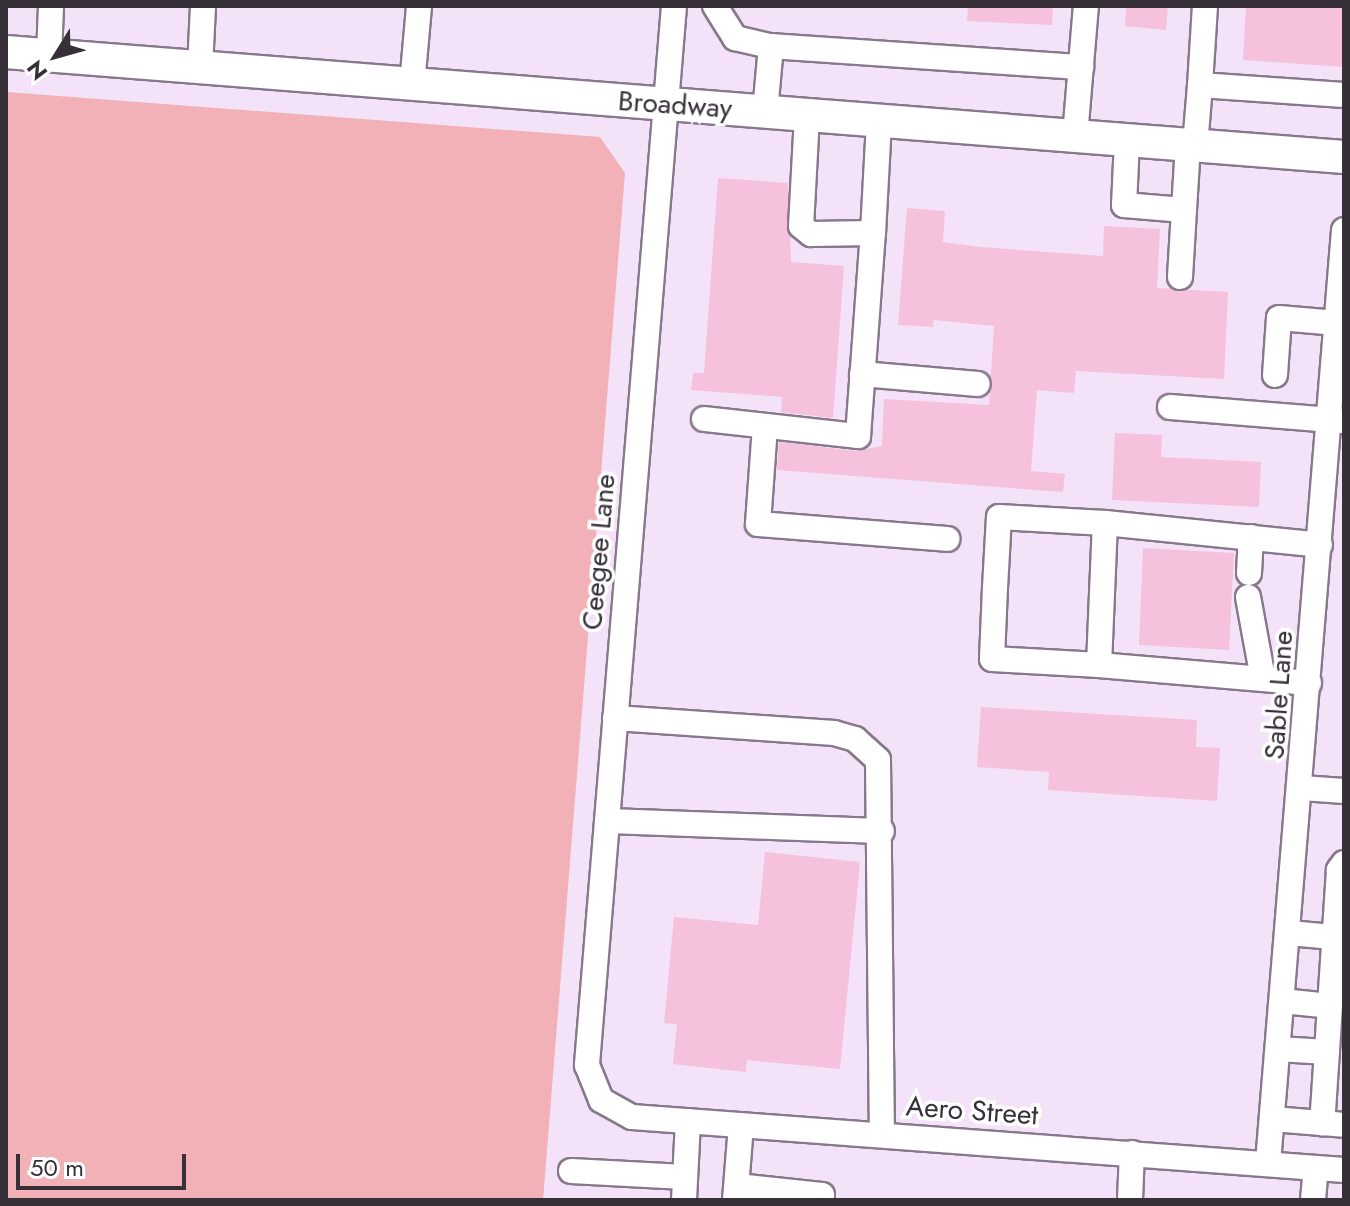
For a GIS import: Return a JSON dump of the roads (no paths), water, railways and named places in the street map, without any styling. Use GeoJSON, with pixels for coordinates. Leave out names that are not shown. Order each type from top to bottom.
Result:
{"type":"FeatureCollection","features":[{"type":"Feature","properties":{"kind":"main road","name":"Broadway"},"geometry":{"type":"LineString","coordinates":[[6,52],[1344,157]]}},
{"type":"Feature","properties":{"kind":"street"},"geometry":{"type":"LineString","coordinates":[[49,56],[51,6]]}},
{"type":"Feature","properties":{"kind":"street"},"geometry":{"type":"LineString","coordinates":[[200,68],[203,6]]}},
{"type":"Feature","properties":{"kind":"street"},"geometry":{"type":"LineString","coordinates":[[412,85],[419,6]]}},
{"type":"Feature","properties":{"kind":"street","name":"Ceegee Lane"},"geometry":{"type":"LineString","coordinates":[[601,1100],[587,1065],[674,6]]}},
{"type":"Feature","properties":{"kind":"street"},"geometry":{"type":"LineString","coordinates":[[715,6],[735,38],[771,46],[1081,67]]}},
{"type":"Feature","properties":{"kind":"street"},"geometry":{"type":"LineString","coordinates":[[1075,136],[1086,6]]}},
{"type":"Feature","properties":{"kind":"street"},"geometry":{"type":"LineString","coordinates":[[1180,277],[1205,6]]}},
{"type":"Feature","properties":{"kind":"street"},"geometry":{"type":"LineString","coordinates":[[765,112],[771,46]]}},
{"type":"Feature","properties":{"kind":"street"},"geometry":{"type":"LineString","coordinates":[[1200,85],[1344,95]]}},
{"type":"Feature","properties":{"kind":"street"},"geometry":{"type":"LineString","coordinates":[[807,116],[801,226],[811,234],[873,233]]}},
{"type":"Feature","properties":{"kind":"street"},"geometry":{"type":"LineString","coordinates":[[704,419],[858,436],[879,121]]}},
{"type":"Feature","properties":{"kind":"street"},"geometry":{"type":"LineString","coordinates":[[1127,140],[1124,205],[1184,210]]}},
{"type":"Feature","properties":{"kind":"street","name":"Sable Lane"},"geometry":{"type":"LineString","coordinates":[[1268,1163],[1302,788],[1320,545],[1337,420],[1337,323],[1344,230]]}},
{"type":"Feature","properties":{"kind":"street"},"geometry":{"type":"LineString","coordinates":[[1275,375],[1279,318],[1337,323]]}},
{"type":"Feature","properties":{"kind":"street"},"geometry":{"type":"LineString","coordinates":[[862,374],[978,384]]}},
{"type":"Feature","properties":{"kind":"street"},"geometry":{"type":"LineString","coordinates":[[1170,407],[1337,420]]}},
{"type":"Feature","properties":{"kind":"street"},"geometry":{"type":"LineString","coordinates":[[765,426],[758,524],[947,539]]}},
{"type":"Feature","properties":{"kind":"street"},"geometry":{"type":"LineString","coordinates":[[1309,683],[992,659],[999,517],[1105,523],[1320,545]]}},
{"type":"Feature","properties":{"kind":"street"},"geometry":{"type":"LineString","coordinates":[[1099,665],[1105,523]]}},
{"type":"Feature","properties":{"kind":"street"},"geometry":{"type":"LineString","coordinates":[[1251,537],[1248,585],[1263,679]]}},
{"type":"Feature","properties":{"kind":"street"},"geometry":{"type":"LineString","coordinates":[[615,718],[855,739],[878,760],[882,831],[882,1135]]}},
{"type":"Feature","properties":{"kind":"street"},"geometry":{"type":"LineString","coordinates":[[1302,788],[1344,791]]}},
{"type":"Feature","properties":{"kind":"street"},"geometry":{"type":"LineString","coordinates":[[607,821],[882,831]]}},
{"type":"Feature","properties":{"kind":"street"},"geometry":{"type":"LineString","coordinates":[[1272,1119],[1333,1124],[1332,1063],[1344,863]]}},
{"type":"Feature","properties":{"kind":"street"},"geometry":{"type":"LineString","coordinates":[[1289,933],[1339,937]]}},
{"type":"Feature","properties":{"kind":"street"},"geometry":{"type":"LineString","coordinates":[[1282,1001],[1335,1011]]}},
{"type":"Feature","properties":{"kind":"street"},"geometry":{"type":"LineString","coordinates":[[1278,1049],[1332,1063]]}},
{"type":"Feature","properties":{"kind":"street","name":"Aero Street"},"geometry":{"type":"LineString","coordinates":[[601,1100],[632,1117],[1344,1170]]}},
{"type":"Feature","properties":{"kind":"street"},"geometry":{"type":"LineString","coordinates":[[571,1171],[684,1188],[688,1121]]}},
{"type":"Feature","properties":{"kind":"street"},"geometry":{"type":"LineString","coordinates":[[741,1125],[736,1193],[822,1195],[822,1200]]}},
{"type":"Feature","properties":{"kind":"street"},"geometry":{"type":"LineString","coordinates":[[1130,1200],[1132,1153]]}},
{"type":"Feature","properties":{"kind":"street"},"geometry":{"type":"LineString","coordinates":[[1313,1200],[1316,1168]]}}]}
